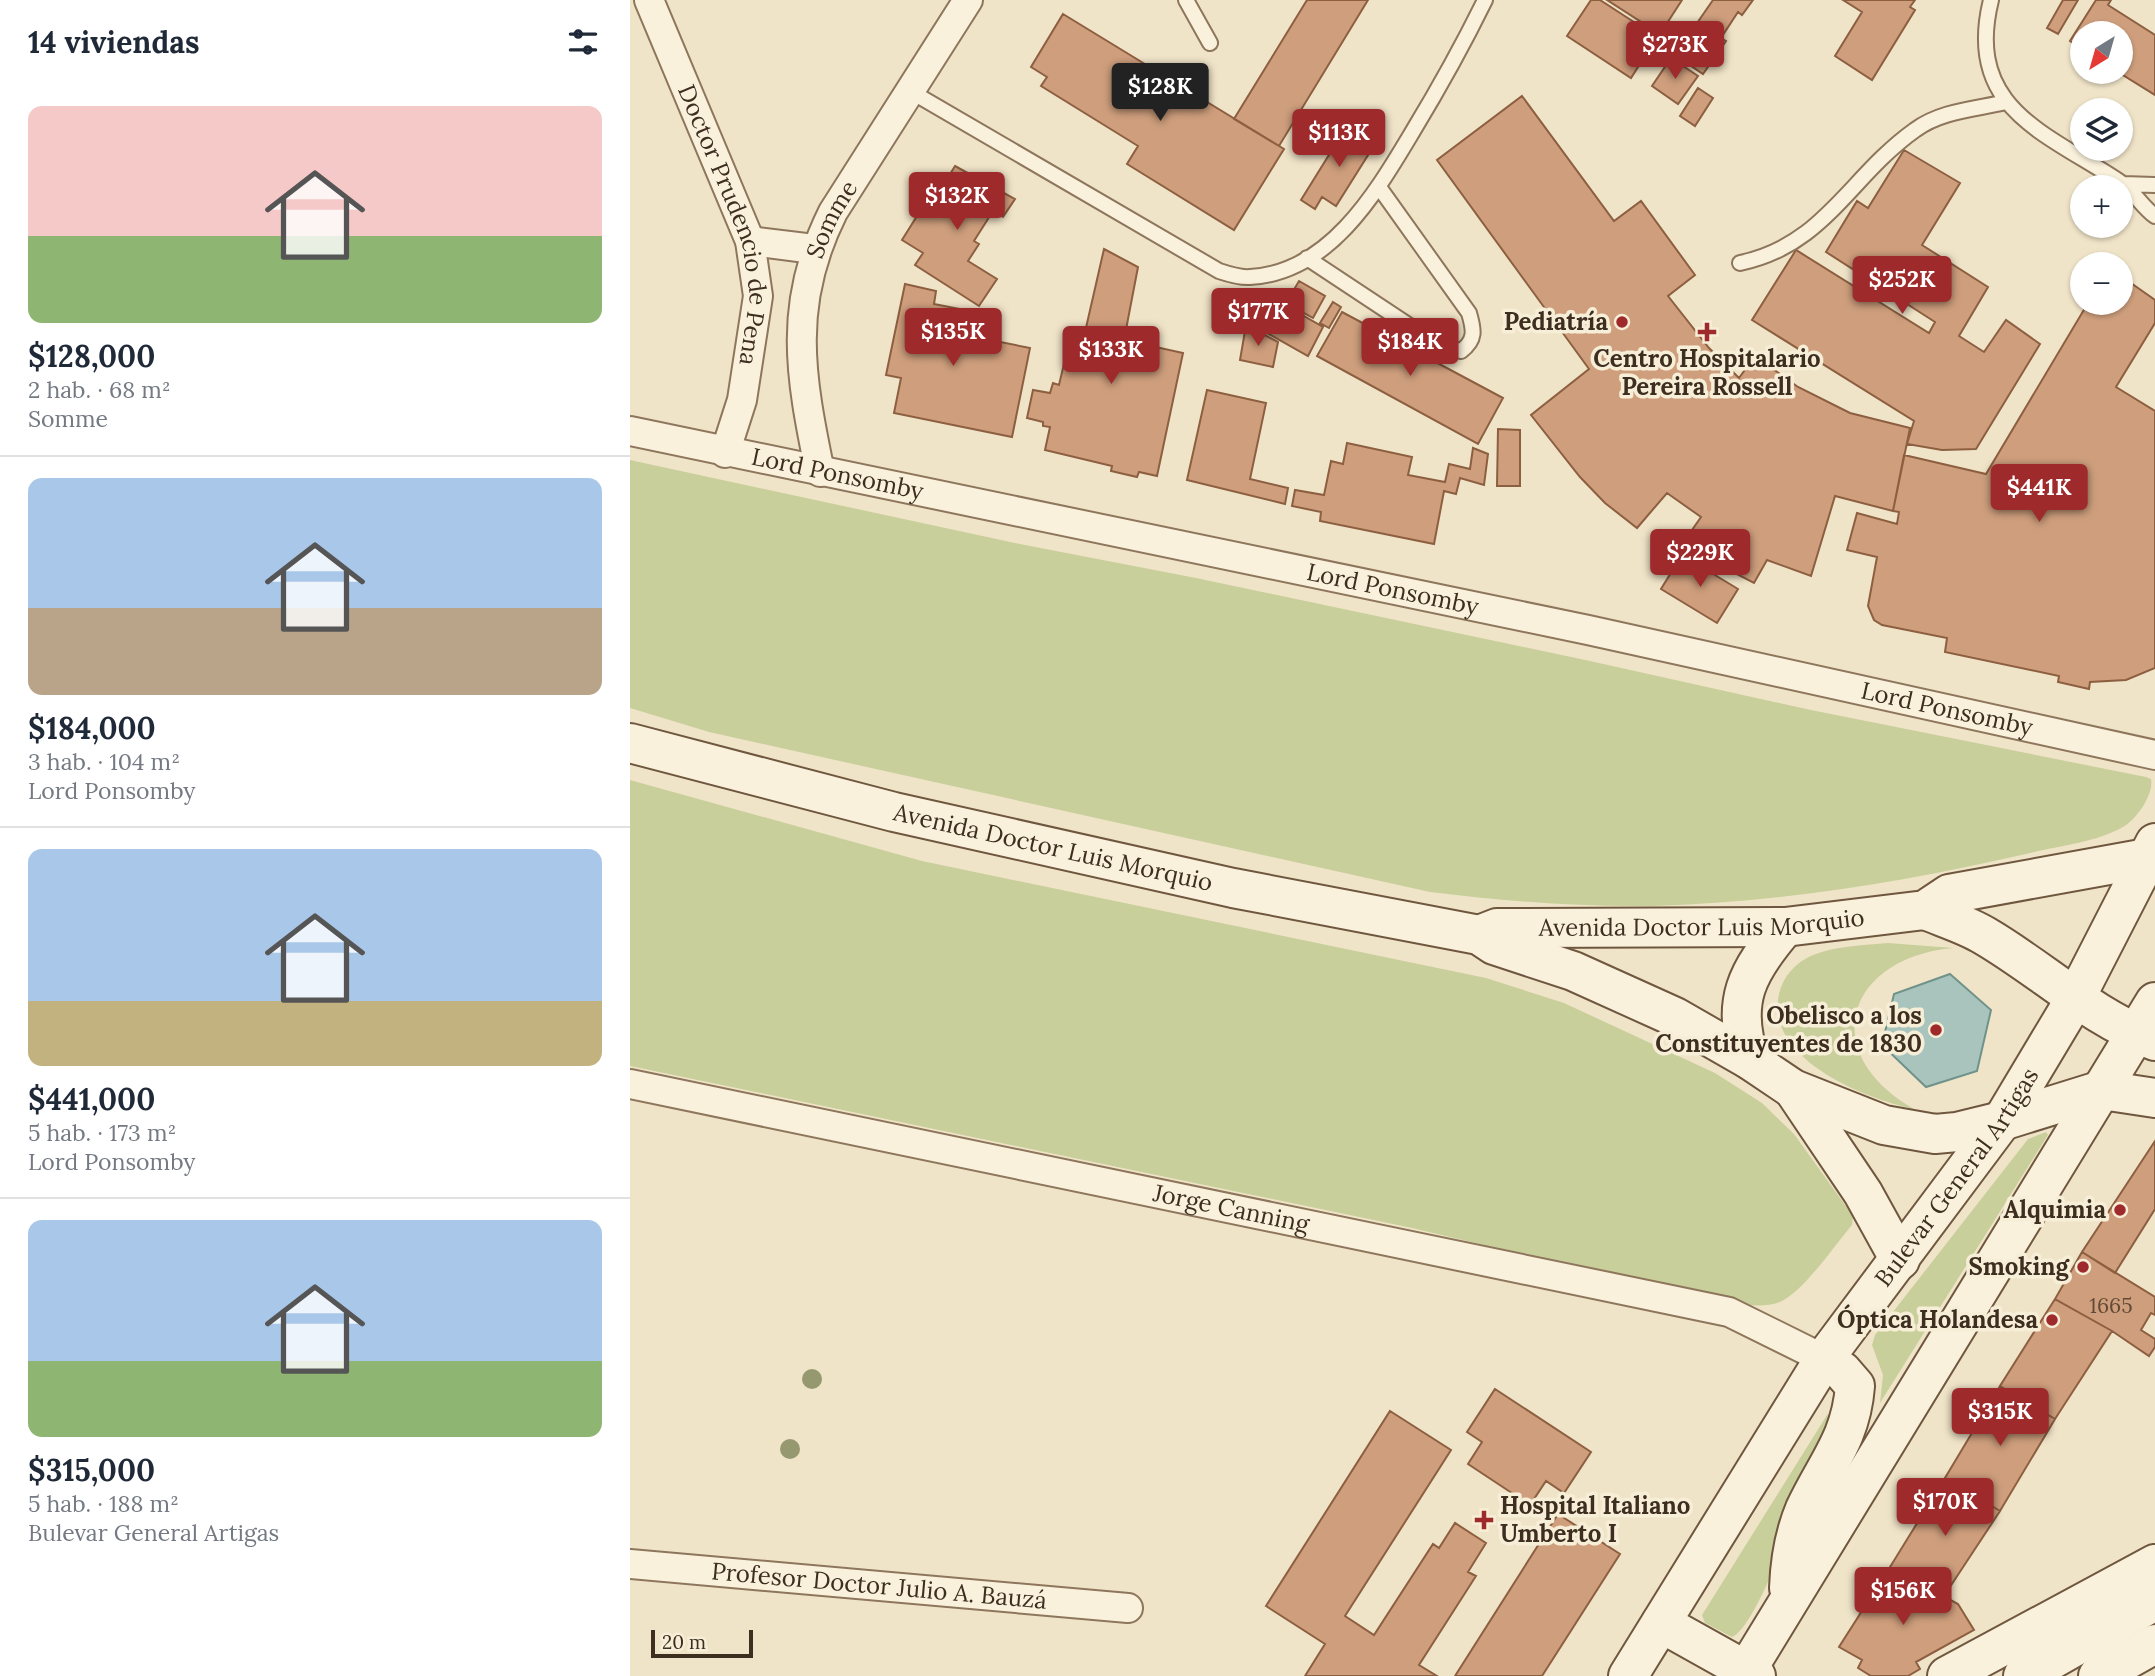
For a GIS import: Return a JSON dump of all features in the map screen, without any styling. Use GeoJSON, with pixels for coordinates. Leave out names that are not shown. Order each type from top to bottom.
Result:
{"type":"FeatureCollection","features":[{"type":"Feature","properties":{"kind":"main road","name":"Avenida Doctor Luis Morquio"},"geometry":{"type":"LineString","coordinates":[[630,743],[907,815],[1233,888],[1479,935],[1494,945],[1573,971],[1675,1017],[1750,1060],[1793,1089],[1859,1117],[1913,1131],[1957,1132],[2102,1090]]}},
{"type":"Feature","properties":{"kind":"main road","name":"Avenida Doctor Luis Morquio"},"geometry":{"type":"LineString","coordinates":[[1479,935],[1497,928],[1785,927],[1925,910],[1949,894],[2151,850]]}},
{"type":"Feature","properties":{"kind":"main road","name":"Bulevar General Artigas"},"geometry":{"type":"LineString","coordinates":[[1628,1676],[1824,1359],[2002,1121],[2075,999],[2151,850]]}},
{"type":"Feature","properties":{"kind":"main road"},"geometry":{"type":"LineString","coordinates":[[1925,910],[1983,935],[2075,999],[2145,1037]]}},
{"type":"Feature","properties":{"kind":"main road"},"geometry":{"type":"LineString","coordinates":[[1750,1060],[1739,1016],[1744,992],[1757,962],[1785,927]]}},
{"type":"Feature","properties":{"kind":"main road"},"geometry":{"type":"LineString","coordinates":[[1661,1623],[1749,1674],[1788,1600],[2102,1090],[2145,1037],[2155,1002]]}},
{"type":"Feature","properties":{"kind":"main road","name":"Avenida Doctor Luis Morquio"},"geometry":{"type":"LineString","coordinates":[[1793,1089],[1863,1193],[1900,1260]]}},
{"type":"Feature","properties":{"kind":"main road"},"geometry":{"type":"LineString","coordinates":[[2102,1090],[2155,1098]]}},
{"type":"Feature","properties":{"kind":"main road"},"geometry":{"type":"LineString","coordinates":[[1788,1600],[1791,1551],[1801,1520],[1853,1414],[1855,1386],[1842,1371],[1824,1359]]}},
{"type":"Feature","properties":{"kind":"main road"},"geometry":{"type":"LineString","coordinates":[[1947,1676],[2155,1564]]}},
{"type":"Feature","properties":{"kind":"main road"},"geometry":{"type":"LineString","coordinates":[[2022,1676],[2155,1601]]}},
{"type":"Feature","properties":{"kind":"main road"},"geometry":{"type":"LineString","coordinates":[[2098,1676],[2150,1649]]}},
{"type":"Feature","properties":{"kind":"street","name":"Doctor Prudencio de Pena"},"geometry":{"type":"LineString","coordinates":[[649,0],[750,241],[758,296],[742,400],[725,453]]}},
{"type":"Feature","properties":{"kind":"street","name":"Somme"},"geometry":{"type":"LineString","coordinates":[[820,472],[801,364],[802,302],[814,249],[833,212],[968,0]]}},
{"type":"Feature","properties":{"kind":"street"},"geometry":{"type":"LineString","coordinates":[[750,241],[814,249]]}},
{"type":"Feature","properties":{"kind":"street","name":"Lord Ponsomby"},"geometry":{"type":"LineString","coordinates":[[630,431],[725,453],[1588,630],[2155,755]]}},
{"type":"Feature","properties":{"kind":"street","name":"Jorge Canning"},"geometry":{"type":"LineString","coordinates":[[630,1084],[1729,1312],[1824,1359]]}},
{"type":"Feature","properties":{"kind":"street","name":"Profesor Doctor Julio A. Bauzá"},"geometry":{"type":"LineString","coordinates":[[630,1564],[1128,1608]]}},
{"type":"Feature","properties":{"kind":"lane"},"geometry":{"type":"LineString","coordinates":[[1186,0],[1210,43]]}},
{"type":"Feature","properties":{"kind":"lane"},"geometry":{"type":"LineString","coordinates":[[910,91],[1219,271],[1248,278],[1273,274],[1307,258],[1349,226],[1379,187],[1458,55],[1485,0]]}},
{"type":"Feature","properties":{"kind":"lane"},"geometry":{"type":"LineString","coordinates":[[1991,0],[1983,30],[1986,58],[2006,102],[2028,126],[2108,175]]}},
{"type":"Feature","properties":{"kind":"lane"},"geometry":{"type":"LineString","coordinates":[[1740,263],[1767,257],[1801,239],[1823,221],[1874,164],[1916,128],[1941,116],[2006,102]]}},
{"type":"Feature","properties":{"kind":"lane"},"geometry":{"type":"LineString","coordinates":[[2133,184],[2155,184]]}},
{"type":"Feature","properties":{"kind":"lane"},"geometry":{"type":"LineString","coordinates":[[1307,258],[1440,346],[1461,351],[1470,345],[1474,332],[1469,313],[1379,187]]}},
{"type":"Feature","properties":{"kind":"lane"},"geometry":{"type":"LineString","coordinates":[[2133,194],[2155,216]]}},
{"type":"Feature","properties":{"kind":"green space"},"geometry":{"type":"Polygon","coordinates":[[[630,460],[1015,543],[1196,578],[1590,661],[1811,710],[2146,777],[2151,779],[2150,792],[2134,818],[2123,827],[2076,844],[1934,874],[1793,896],[1699,904],[1596,906],[1430,892],[709,732],[630,708],[630,460]]]}},
{"type":"Feature","properties":{"kind":"green space"},"geometry":{"type":"Polygon","coordinates":[[[630,780],[922,861],[1486,978],[1564,1003],[1715,1073],[1762,1103],[1794,1134],[1853,1216],[1852,1225],[1808,1279],[1789,1297],[1768,1305],[1730,1303],[1412,1228],[630,1066],[630,780]]]}},
{"type":"Feature","properties":{"kind":"green space"},"geometry":{"type":"Polygon","coordinates":[[[1888,943],[1953,948],[1917,955],[1888,970],[1868,989],[1857,1011],[1855,1036],[1864,1062],[1883,1086],[1914,1109],[1871,1096],[1823,1072],[1802,1056],[1787,1038],[1779,1017],[1781,987],[1791,970],[1801,962],[1831,950],[1888,943]]]}},
{"type":"Feature","properties":{"kind":"green space"},"geometry":{"type":"Polygon","coordinates":[[[2046,1132],[2048,1135],[1880,1403],[1883,1375],[1872,1345],[1875,1335],[2028,1139],[2046,1132]]]}},
{"type":"Feature","properties":{"kind":"green space"},"geometry":{"type":"Polygon","coordinates":[[[1832,1412],[1788,1534],[1758,1602],[1744,1625],[1732,1637],[1705,1623],[1702,1615],[1827,1415],[1832,1412]]]}},
{"type":"Feature","properties":{"kind":"water"},"geometry":{"type":"Polygon","coordinates":[[[1950,974],[1991,1010],[1977,1071],[1926,1087],[1882,1045],[1894,994],[1950,974]]]}},
{"type":"Feature","properties":{"kind":"building"},"geometry":{"type":"Polygon","coordinates":[[[1307,0],[1368,0],[1279,146],[1234,119],[1307,0]]]}},
{"type":"Feature","properties":{"kind":"building"},"geometry":{"type":"Polygon","coordinates":[[[1591,0],[1600,0],[1657,37],[1631,78],[1567,36],[1591,0]]]}},
{"type":"Feature","properties":{"kind":"building"},"geometry":{"type":"Polygon","coordinates":[[[1607,0],[1682,0],[1660,34],[1607,0]]]}},
{"type":"Feature","properties":{"kind":"building"},"geometry":{"type":"Polygon","coordinates":[[[1713,0],[1753,0],[1742,15],[1738,12],[1721,38],[1726,41],[1703,74],[1675,55],[1713,0]]]}},
{"type":"Feature","properties":{"kind":"building"},"geometry":{"type":"Polygon","coordinates":[[[1843,0],[1915,0],[1910,7],[1915,10],[1872,80],[1835,56],[1862,12],[1843,0]]]}},
{"type":"Feature","properties":{"kind":"building"},"geometry":{"type":"Polygon","coordinates":[[[2063,0],[2078,0],[2058,34],[2047,28],[2063,0]]]}},
{"type":"Feature","properties":{"kind":"building"},"geometry":{"type":"Polygon","coordinates":[[[2096,0],[2111,0],[2108,5],[2155,35],[2155,95],[2133,81],[2133,21],[2083,21],[2096,0]]]}},
{"type":"Feature","properties":{"kind":"building"},"geometry":{"type":"Polygon","coordinates":[[[1063,14],[1284,149],[1234,230],[1127,164],[1138,146],[1041,86],[1047,77],[1031,67],[1063,14]]]}},
{"type":"Feature","properties":{"kind":"building"},"geometry":{"type":"Polygon","coordinates":[[[1671,58],[1698,76],[1678,104],[1652,86],[1671,58]]]}},
{"type":"Feature","properties":{"kind":"building"},"geometry":{"type":"Polygon","coordinates":[[[1698,88],[1713,98],[1695,126],[1680,116],[1698,88]]]}},
{"type":"Feature","properties":{"kind":"building","name":"Pediatría"},"geometry":{"type":"Polygon","coordinates":[[[1522,96],[1614,221],[1641,201],[1695,275],[1668,296],[1709,348],[1739,378],[1755,356],[1798,387],[1850,413],[1910,428],[1893,511],[1835,496],[1811,576],[1767,560],[1754,583],[1719,565],[1683,543],[1701,517],[1667,493],[1637,528],[1605,503],[1580,477],[1531,415],[1589,369],[1437,160],[1522,96]]]}},
{"type":"Feature","properties":{"kind":"building"},"geometry":{"type":"Polygon","coordinates":[[[1347,126],[1375,144],[1336,206],[1322,197],[1315,209],[1301,200],[1347,126]]]}},
{"type":"Feature","properties":{"kind":"building"},"geometry":{"type":"Polygon","coordinates":[[[1904,150],[1960,183],[1922,245],[1988,287],[1959,336],[1984,352],[2006,320],[2040,344],[1976,449],[1942,450],[1907,444],[1914,421],[1752,320],[1796,250],[1929,333],[1935,322],[1826,252],[1857,201],[1868,208],[1904,150]]]}},
{"type":"Feature","properties":{"kind":"building"},"geometry":{"type":"Polygon","coordinates":[[[955,166],[1015,199],[1003,217],[993,211],[974,241],[979,244],[968,261],[997,279],[979,306],[915,265],[923,253],[902,240],[942,176],[947,179],[955,166]]]}},
{"type":"Feature","properties":{"kind":"building"},"geometry":{"type":"Polygon","coordinates":[[[1104,249],[1138,267],[1124,340],[1183,353],[1157,476],[1139,472],[1137,477],[1111,471],[1112,466],[1045,450],[1050,427],[1043,426],[1043,422],[1027,418],[1033,390],[1050,393],[1053,383],[1059,385],[1067,351],[1080,354],[1104,249]]]}},
{"type":"Feature","properties":{"kind":"building"},"geometry":{"type":"Polygon","coordinates":[[[1299,281],[1325,296],[1313,318],[1286,303],[1299,281]]]}},
{"type":"Feature","properties":{"kind":"building"},"geometry":{"type":"Polygon","coordinates":[[[905,284],[936,291],[934,304],[965,310],[962,321],[973,323],[970,336],[1030,348],[1012,437],[894,413],[901,378],[886,375],[905,284]]]}},
{"type":"Feature","properties":{"kind":"building"},"geometry":{"type":"Polygon","coordinates":[[[2133,284],[2155,300],[2155,323],[2116,387],[2155,411],[2155,668],[2126,680],[2090,682],[2089,689],[2058,682],[2059,676],[1945,652],[1947,638],[1882,625],[1874,620],[1868,606],[1877,557],[1847,550],[1857,513],[1897,524],[1899,512],[1893,511],[1904,455],[1986,474],[2081,315],[2133,315],[2133,284]]]}},
{"type":"Feature","properties":{"kind":"building"},"geometry":{"type":"Polygon","coordinates":[[[1274,299],[1323,327],[1308,356],[1258,328],[1274,299]]]}},
{"type":"Feature","properties":{"kind":"building"},"geometry":{"type":"Polygon","coordinates":[[[1333,302],[1341,307],[1329,328],[1320,323],[1333,302]]]}},
{"type":"Feature","properties":{"kind":"building"},"geometry":{"type":"Polygon","coordinates":[[[1342,312],[1503,398],[1478,444],[1317,356],[1342,312]]]}},
{"type":"Feature","properties":{"kind":"building"},"geometry":{"type":"Polygon","coordinates":[[[1246,325],[1278,342],[1273,367],[1240,360],[1246,325]]]}},
{"type":"Feature","properties":{"kind":"building"},"geometry":{"type":"Polygon","coordinates":[[[1207,390],[1266,403],[1250,479],[1288,488],[1285,504],[1187,480],[1207,390]]]}},
{"type":"Feature","properties":{"kind":"building"},"geometry":{"type":"Polygon","coordinates":[[[1498,429],[1520,430],[1520,486],[1497,486],[1498,429]]]}},
{"type":"Feature","properties":{"kind":"building"},"geometry":{"type":"Polygon","coordinates":[[[1347,443],[1412,457],[1408,475],[1445,482],[1449,464],[1470,469],[1473,448],[1488,454],[1484,485],[1460,478],[1456,494],[1444,491],[1434,544],[1320,521],[1321,512],[1292,506],[1295,490],[1324,495],[1331,461],[1343,464],[1347,443]]]}},
{"type":"Feature","properties":{"kind":"building"},"geometry":{"type":"Polygon","coordinates":[[[1682,555],[1738,589],[1717,623],[1661,589],[1682,555]]]}},
{"type":"Feature","properties":{"kind":"building"},"geometry":{"type":"Polygon","coordinates":[[[2155,1141],[2155,1209],[2115,1273],[2082,1252],[2155,1141]]]}},
{"type":"Feature","properties":{"kind":"building"},"geometry":{"type":"Polygon","coordinates":[[[2082,1252],[2155,1297],[2155,1315],[2151,1313],[2141,1330],[2155,1339],[2155,1347],[2149,1356],[2112,1331],[2055,1299],[2082,1252]]]}},
{"type":"Feature","properties":{"kind":"building"},"geometry":{"type":"Polygon","coordinates":[[[2055,1299],[2112,1331],[2055,1419],[2000,1386],[2055,1299]]]}},
{"type":"Feature","properties":{"kind":"building"},"geometry":{"type":"Polygon","coordinates":[[[2000,1386],[2055,1419],[2000,1511],[1945,1478],[2000,1386]]]}},
{"type":"Feature","properties":{"kind":"building"},"geometry":{"type":"Polygon","coordinates":[[[1495,1389],[1591,1452],[1564,1493],[1546,1481],[1530,1505],[1468,1464],[1482,1442],[1467,1432],[1495,1389]]]}},
{"type":"Feature","properties":{"kind":"building"},"geometry":{"type":"Polygon","coordinates":[[[1390,1411],[1451,1450],[1345,1616],[1374,1635],[1433,1544],[1439,1548],[1455,1523],[1486,1543],[1468,1572],[1476,1576],[1419,1665],[1437,1676],[1305,1676],[1325,1644],[1266,1606],[1390,1411]]]}},
{"type":"Feature","properties":{"kind":"building"},"geometry":{"type":"Polygon","coordinates":[[[1945,1478],[2000,1511],[1944,1596],[1890,1567],[1945,1478]]]}},
{"type":"Feature","properties":{"kind":"building"},"geometry":{"type":"Polygon","coordinates":[[[1558,1514],[1620,1554],[1542,1676],[1455,1676],[1558,1514]]]}},
{"type":"Feature","properties":{"kind":"building"},"geometry":{"type":"Polygon","coordinates":[[[1890,1567],[1958,1604],[1974,1630],[1916,1662],[1920,1669],[1908,1676],[1871,1676],[1858,1668],[1862,1660],[1839,1647],[1890,1567]]]}},
{"type":"Feature","properties":{"kind":"place","name":"Pediatría"},"geometry":{"type":"Point","coordinates":[1622,322]}},
{"type":"Feature","properties":{"kind":"place","name":"Centro Hospitalario Pereira Rossell"},"geometry":{"type":"Point","coordinates":[1707,332]}},
{"type":"Feature","properties":{"kind":"place","name":"Obelisco a los Constituyentes de 1830"},"geometry":{"type":"Point","coordinates":[1936,1030]}},
{"type":"Feature","properties":{"kind":"place","name":"Alquimia"},"geometry":{"type":"Point","coordinates":[2120,1210]}},
{"type":"Feature","properties":{"kind":"place","name":"Smoking"},"geometry":{"type":"Point","coordinates":[2083,1267]}},
{"type":"Feature","properties":{"kind":"place","name":"Óptica Holandesa"},"geometry":{"type":"Point","coordinates":[2052,1320]}},
{"type":"Feature","properties":{"kind":"place","name":"Hospital Italiano Umberto I"},"geometry":{"type":"Point","coordinates":[1484,1520]}}]}
